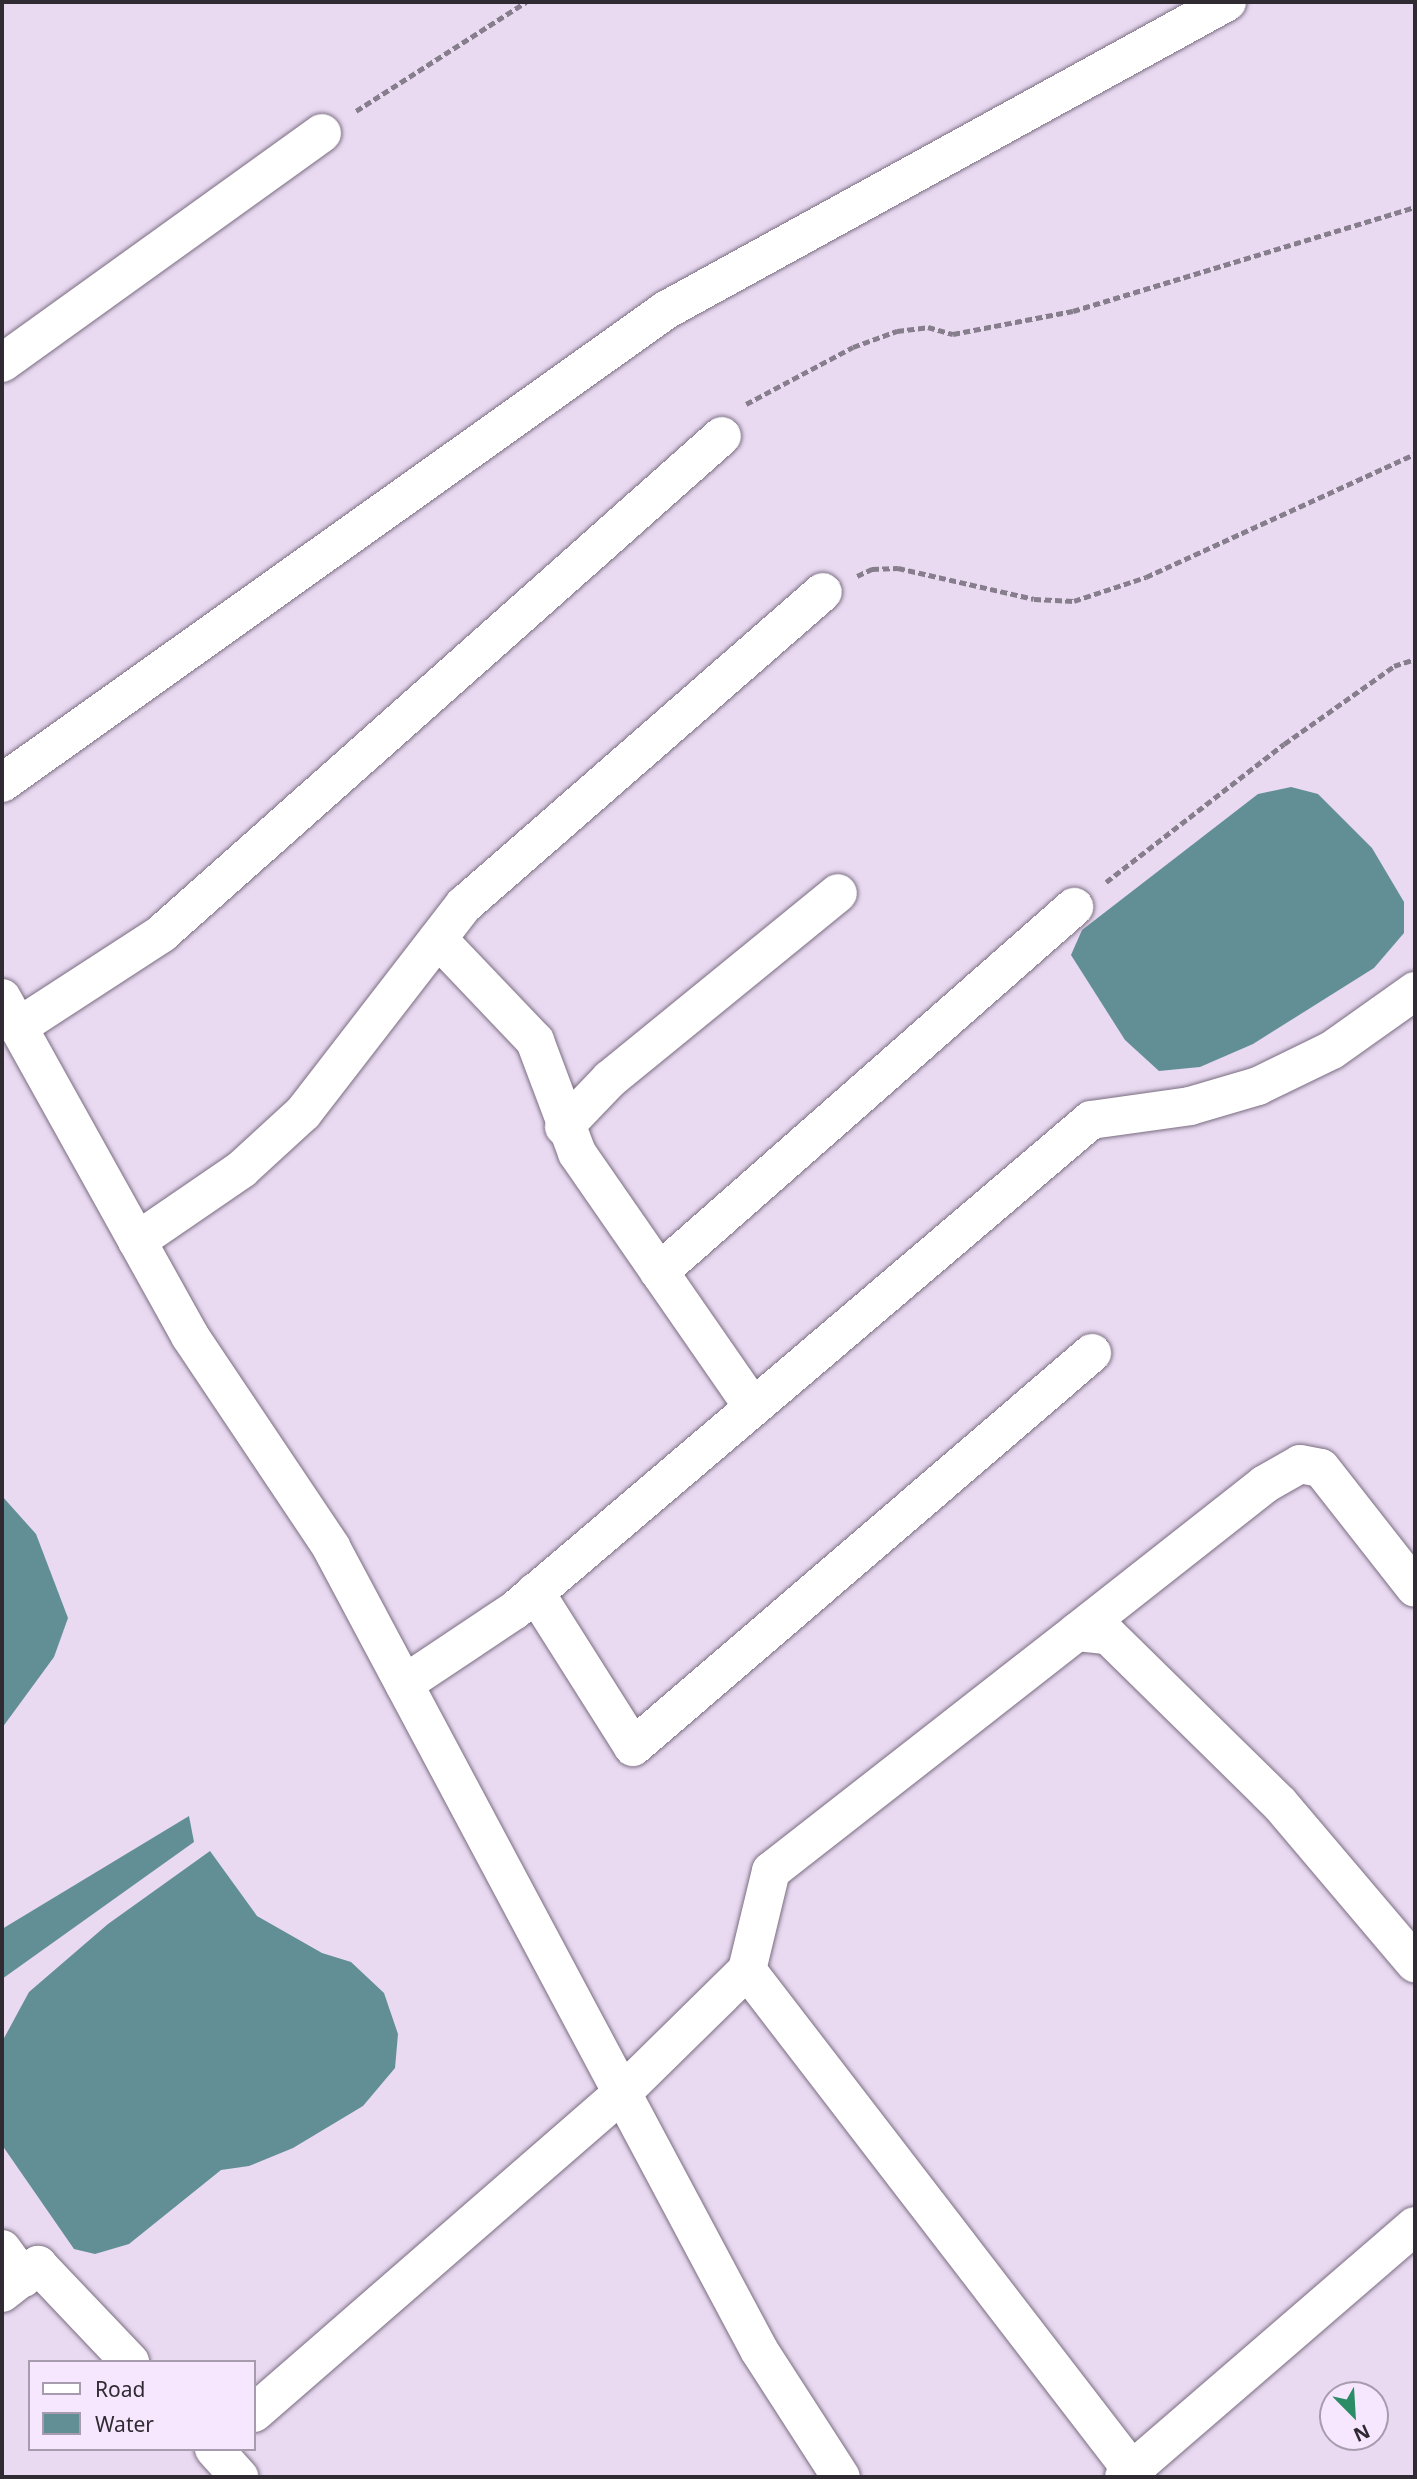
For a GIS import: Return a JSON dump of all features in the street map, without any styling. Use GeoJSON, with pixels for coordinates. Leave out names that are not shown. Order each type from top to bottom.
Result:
{"type":"FeatureCollection","features":[{"type":"Feature","properties":{"kind":"street"},"geometry":{"type":"LineString","coordinates":[[2,783],[666,310],[1227,2]]}},
{"type":"Feature","properties":{"kind":"street"},"geometry":{"type":"LineString","coordinates":[[2,363],[322,133]]}},
{"type":"Feature","properties":{"kind":"street"},"geometry":{"type":"LineString","coordinates":[[722,436],[161,934],[10,1012],[190,1336],[331,1547],[759,2350],[841,2477]]}},
{"type":"Feature","properties":{"kind":"street"},"geometry":{"type":"LineString","coordinates":[[137,1241],[242,1169],[303,1113],[464,905],[823,592]]}},
{"type":"Feature","properties":{"kind":"street"},"geometry":{"type":"LineString","coordinates":[[564,1127],[610,1079],[838,893]]}},
{"type":"Feature","properties":{"kind":"street"},"geometry":{"type":"LineString","coordinates":[[659,1272],[1074,906]]}},
{"type":"Feature","properties":{"kind":"street"},"geometry":{"type":"LineString","coordinates":[[438,939],[535,1041],[548,1066],[564,1127],[576,1153],[754,1407]]}},
{"type":"Feature","properties":{"kind":"street"},"geometry":{"type":"LineString","coordinates":[[404,1684],[536,1592],[1091,1119],[1190,1106],[1258,1086],[1332,1050],[1415,991]]}},
{"type":"Feature","properties":{"kind":"street"},"geometry":{"type":"LineString","coordinates":[[536,1592],[633,1747],[1092,1353]]}},
{"type":"Feature","properties":{"kind":"street"},"geometry":{"type":"LineString","coordinates":[[256,2411],[622,2094],[747,1970],[771,1871],[1265,1484],[1300,1464],[1321,1468],[1415,1588]]}},
{"type":"Feature","properties":{"kind":"street"},"geometry":{"type":"LineString","coordinates":[[1077,1632],[1108,1635],[1280,1804],[1415,1963]]}},
{"type":"Feature","properties":{"kind":"street"},"geometry":{"type":"LineString","coordinates":[[747,1970],[1131,2475],[1415,2226]]}},
{"type":"Feature","properties":{"kind":"street"},"geometry":{"type":"LineString","coordinates":[[9,2273],[38,2265],[129,2360]]}},
{"type":"Feature","properties":{"kind":"street"},"geometry":{"type":"LineString","coordinates":[[216,2451],[239,2477]]}},
{"type":"Feature","properties":{"kind":"path"},"geometry":{"type":"LineString","coordinates":[[322,133],[526,2]]}},
{"type":"Feature","properties":{"kind":"path"},"geometry":{"type":"LineString","coordinates":[[722,436],[748,401],[853,347],[897,331],[928,327],[953,334],[1073,312],[1415,207]]}},
{"type":"Feature","properties":{"kind":"path"},"geometry":{"type":"LineString","coordinates":[[823,592],[872,569],[898,568],[1034,599],[1074,601],[1146,577],[1415,454]]}},
{"type":"Feature","properties":{"kind":"path"},"geometry":{"type":"LineString","coordinates":[[1074,906],[1284,744],[1394,666],[1415,659]]}},
{"type":"Feature","properties":{"kind":"water"},"geometry":{"type":"Polygon","coordinates":[[[1291,787],[1318,794],[1372,848],[1404,902],[1404,933],[1374,968],[1253,1044],[1200,1067],[1159,1071],[1125,1040],[1071,955],[1082,930],[1258,794],[1291,787]]]}},
{"type":"Feature","properties":{"kind":"water"},"geometry":{"type":"Polygon","coordinates":[[[2,1496],[36,1534],[68,1618],[54,1657],[2,1728],[2,1496]]]}},
{"type":"Feature","properties":{"kind":"water"},"geometry":{"type":"Polygon","coordinates":[[[189,1816],[194,1842],[2,1979],[2,1929],[189,1816]]]}},
{"type":"Feature","properties":{"kind":"water"},"geometry":{"type":"Polygon","coordinates":[[[210,1851],[257,1916],[322,1953],[351,1962],[384,1993],[398,2034],[395,2068],[363,2106],[293,2148],[249,2166],[221,2170],[129,2244],[95,2254],[74,2249],[2,2145],[3,2040],[29,1992],[108,1924],[210,1851]]]}}]}
